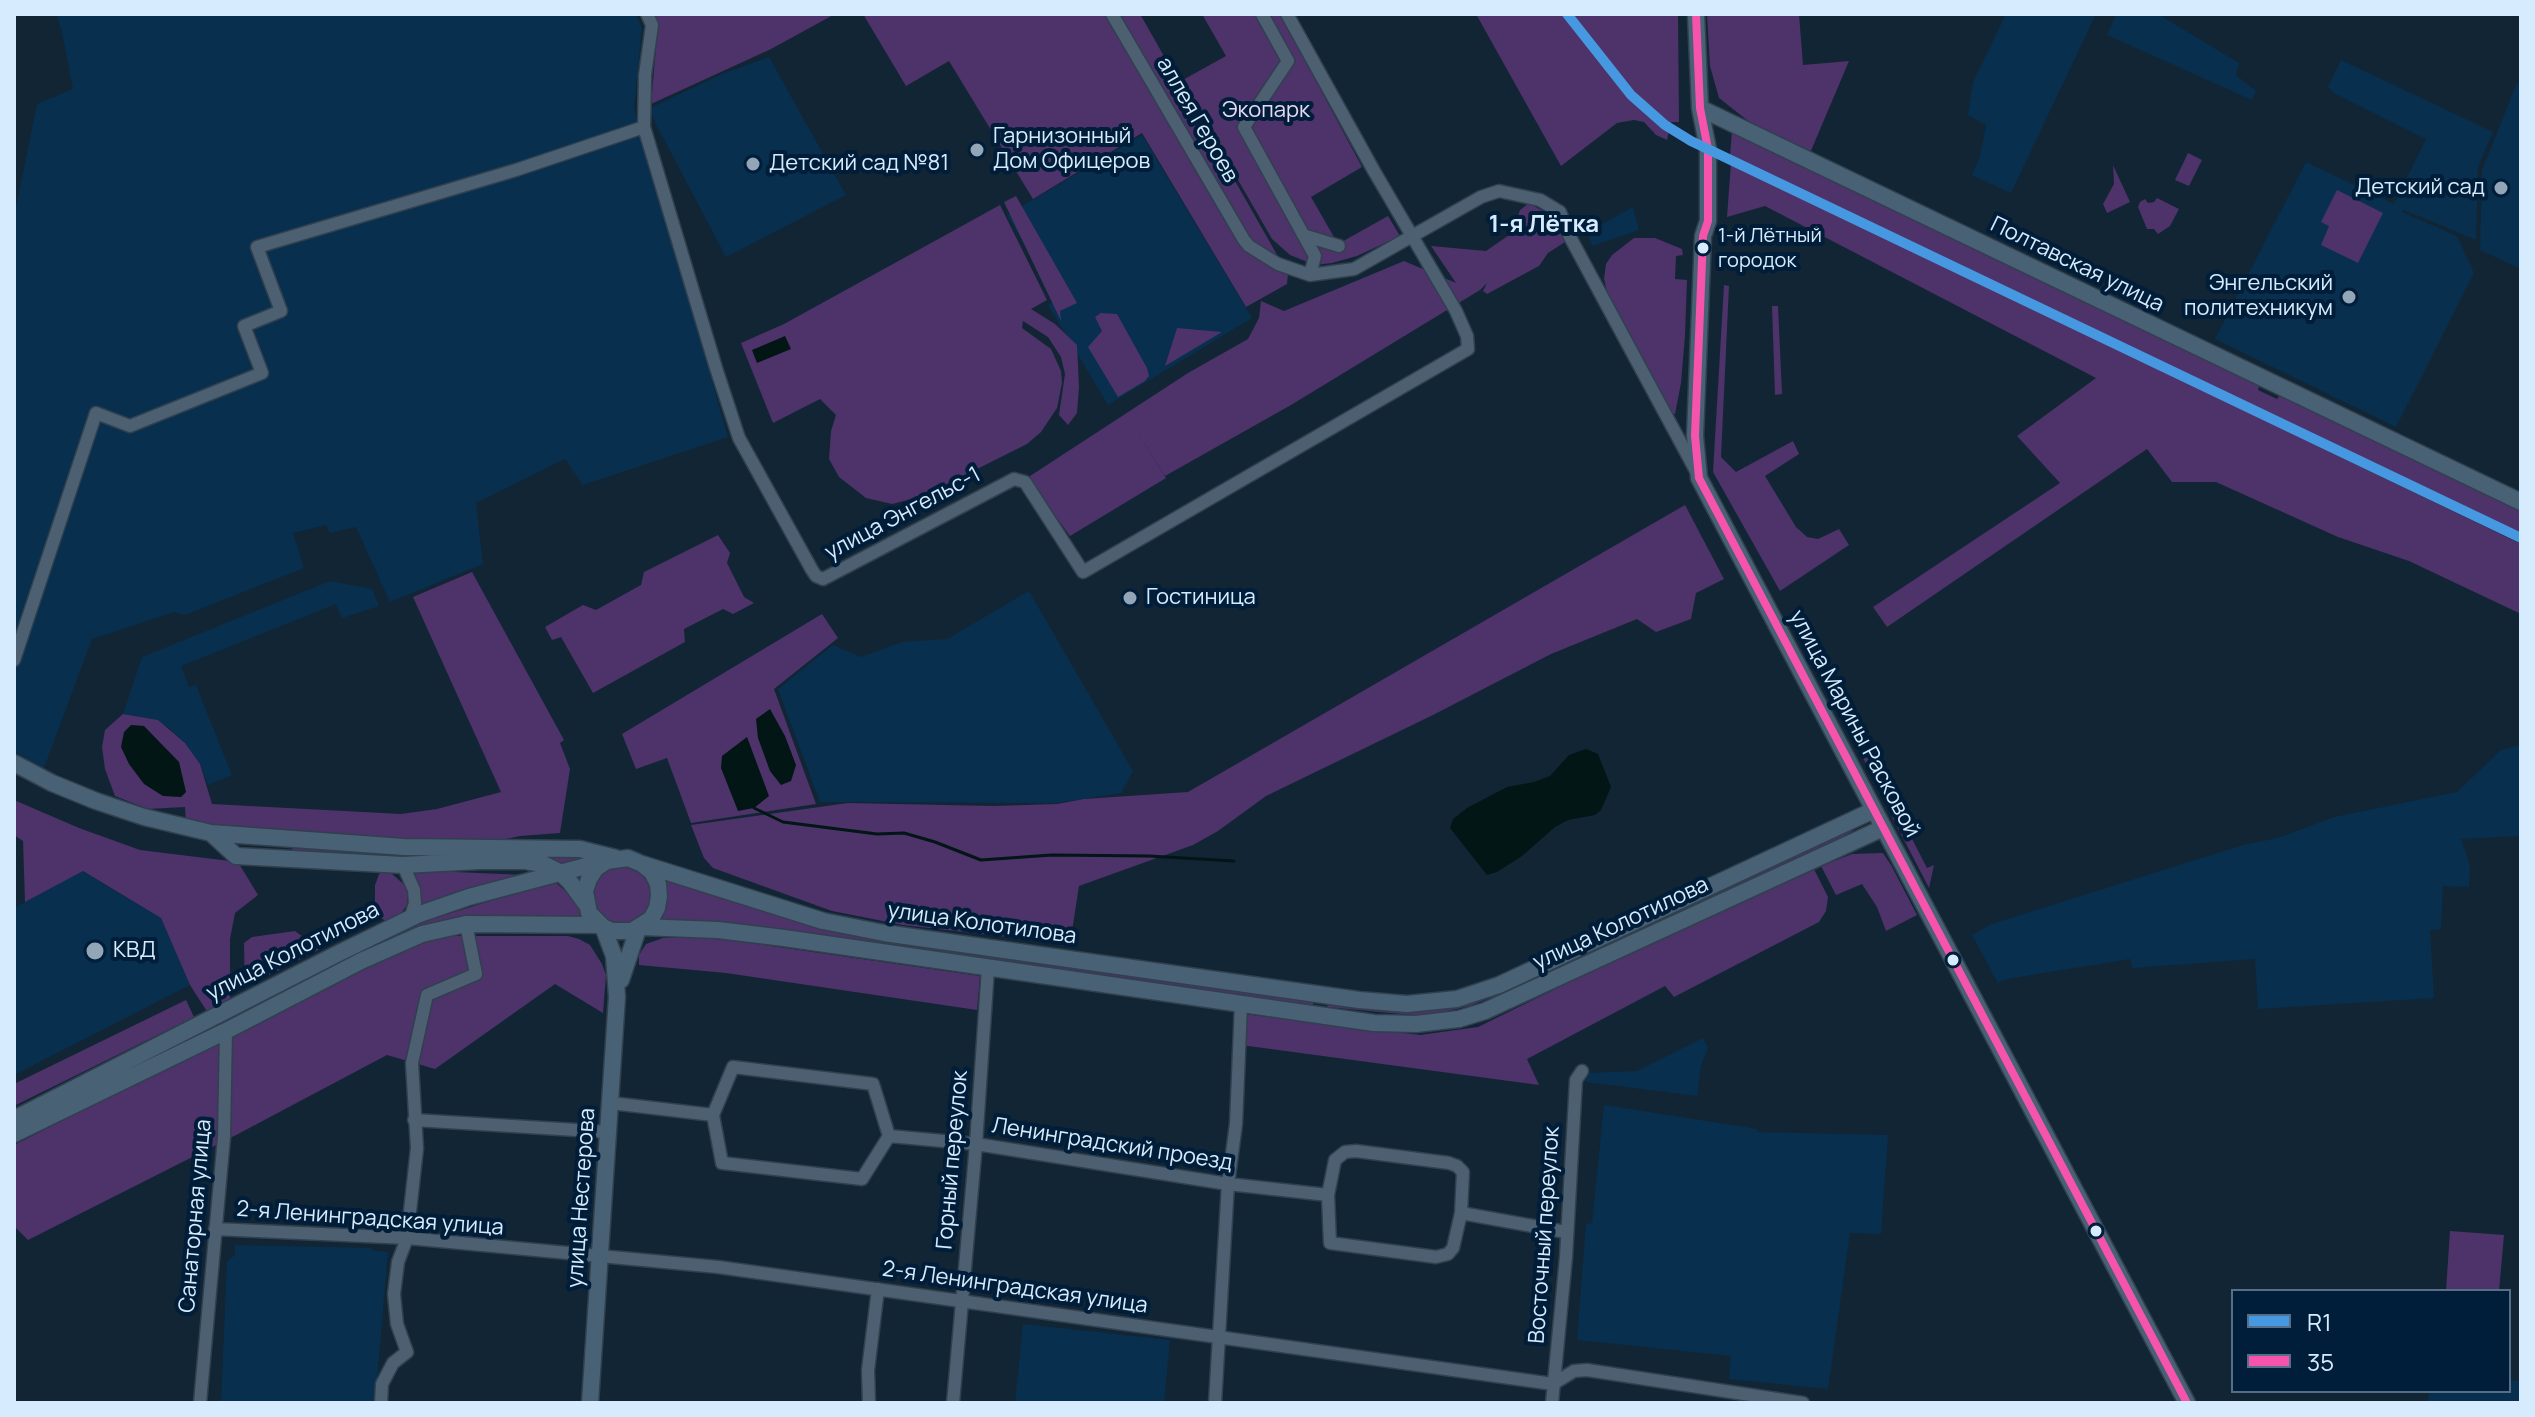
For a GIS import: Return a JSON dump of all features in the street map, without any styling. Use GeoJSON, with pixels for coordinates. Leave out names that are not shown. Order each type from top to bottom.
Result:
{"type":"FeatureCollection","features":[{"type":"Feature","properties":{"kind":"main road","name":"улица Марины Расковой"},"geometry":{"type":"LineString","coordinates":[[1696,14],[1700,108],[1708,149],[1708,221],[1703,236],[1695,436],[1699,478],[2187,1403]]}},
{"type":"Feature","properties":{"kind":"main road","name":"Полтавская улица"},"geometry":{"type":"LineString","coordinates":[[1700,108],[2521,502]]}},
{"type":"Feature","properties":{"kind":"main road"},"geometry":{"type":"LineString","coordinates":[[14,763],[96,801],[144,817],[211,833],[404,847],[580,849],[612,860]]}},
{"type":"Feature","properties":{"kind":"main road","name":"улица Колотилова"},"geometry":{"type":"LineString","coordinates":[[14,1119],[410,919],[469,897],[612,860],[631,859],[823,921],[884,933],[1407,1004],[1457,999],[1499,985],[1874,810]]}},
{"type":"Feature","properties":{"kind":"main road","name":"улица Колотилова"},"geometry":{"type":"LineString","coordinates":[[14,1134],[396,945],[422,934],[466,924],[602,926],[622,933],[640,928],[718,930],[1374,1023],[1416,1024],[1459,1019],[1485,1011],[1883,828]]}},
{"type":"Feature","properties":{"kind":"main road"},"geometry":{"type":"LineString","coordinates":[[211,833],[236,856],[403,865],[525,861],[543,864],[561,873],[579,891],[589,913],[602,926]]}},
{"type":"Feature","properties":{"kind":"main road"},"geometry":{"type":"LineString","coordinates":[[586,904],[585,891],[589,879],[596,868],[612,860]]}},
{"type":"Feature","properties":{"kind":"main road"},"geometry":{"type":"LineString","coordinates":[[640,928],[651,919],[659,896],[652,872],[642,864]]}},
{"type":"Feature","properties":{"kind":"main road","name":"улица Нестерова"},"geometry":{"type":"LineString","coordinates":[[590,1403],[617,997],[614,956],[602,926]]}},
{"type":"Feature","properties":{"kind":"main road","name":"улица Нестерова"},"geometry":{"type":"LineString","coordinates":[[617,997],[628,954],[640,928]]}},
{"type":"Feature","properties":{"kind":"main road"},"geometry":{"type":"LineString","coordinates":[[1321,1015],[1323,995]]}},
{"type":"Feature","properties":{"kind":"street","name":"улица Энгельс-1"},"geometry":{"type":"LineString","coordinates":[[647,14],[652,25],[645,75],[644,127],[739,438],[812,570],[823,579],[1014,479],[1025,482],[1083,572],[1468,349],[1467,336],[1456,311],[1287,14]]}},
{"type":"Feature","properties":{"kind":"street","name":"аллея Героев"},"geometry":{"type":"LineString","coordinates":[[1112,14],[1249,246],[1278,264],[1310,275]]}},
{"type":"Feature","properties":{"kind":"street"},"geometry":{"type":"LineString","coordinates":[[1262,14],[1288,61],[1244,127],[1315,256],[1310,275],[1354,269],[1481,197],[1499,191],[1528,196],[1547,204],[1560,212],[1570,237],[1699,478]]}},
{"type":"Feature","properties":{"kind":"street"},"geometry":{"type":"LineString","coordinates":[[14,660],[96,413],[130,426],[262,373],[244,326],[281,311],[257,247],[516,170],[644,127]]}},
{"type":"Feature","properties":{"kind":"street"},"geometry":{"type":"LineString","coordinates":[[1303,235],[1339,246]]}},
{"type":"Feature","properties":{"kind":"street"},"geometry":{"type":"LineString","coordinates":[[403,865],[414,890],[415,903],[410,919]]}},
{"type":"Feature","properties":{"kind":"street"},"geometry":{"type":"LineString","coordinates":[[381,1403],[382,1384],[393,1363],[407,1352],[397,1324],[394,1294],[398,1262],[407,1238],[417,1148],[412,1063],[427,995],[476,974],[466,924]]}},
{"type":"Feature","properties":{"kind":"street","name":"Горный переулок"},"geometry":{"type":"LineString","coordinates":[[953,1403],[988,968]]}},
{"type":"Feature","properties":{"kind":"street"},"geometry":{"type":"LineString","coordinates":[[1215,1403],[1228,1184],[1236,1124],[1241,1004]]}},
{"type":"Feature","properties":{"kind":"street","name":"Санаторная улица"},"geometry":{"type":"LineString","coordinates":[[200,1403],[224,1137],[226,1031]]}},
{"type":"Feature","properties":{"kind":"street"},"geometry":{"type":"LineString","coordinates":[[733,1067],[873,1084],[889,1136],[862,1179],[722,1163],[713,1115],[733,1067]]}},
{"type":"Feature","properties":{"kind":"street","name":"Восточный переулок"},"geometry":{"type":"LineString","coordinates":[[1552,1403],[1566,1257],[1576,1080],[1582,1071]]}},
{"type":"Feature","properties":{"kind":"street"},"geometry":{"type":"LineString","coordinates":[[611,1103],[713,1115]]}},
{"type":"Feature","properties":{"kind":"street"},"geometry":{"type":"LineString","coordinates":[[414,1120],[609,1132]]}},
{"type":"Feature","properties":{"kind":"street","name":"Ленинградский проезд"},"geometry":{"type":"LineString","coordinates":[[889,1136],[976,1144],[1228,1184],[1328,1195]]}},
{"type":"Feature","properties":{"kind":"street"},"geometry":{"type":"LineString","coordinates":[[1356,1151],[1449,1163],[1463,1172],[1461,1213],[1453,1248],[1448,1254],[1436,1257],[1330,1243],[1328,1195],[1335,1160],[1345,1152],[1356,1151]]}},
{"type":"Feature","properties":{"kind":"street"},"geometry":{"type":"LineString","coordinates":[[1461,1213],[1566,1232]]}},
{"type":"Feature","properties":{"kind":"street","name":"2-я Ленинградская улица"},"geometry":{"type":"LineString","coordinates":[[215,1229],[407,1238],[600,1255],[961,1300],[1553,1384],[1574,1371],[1587,1370],[1803,1403]]}},
{"type":"Feature","properties":{"kind":"street"},"geometry":{"type":"LineString","coordinates":[[869,1403],[868,1370],[878,1289]]}},
{"type":"Feature","properties":{"kind":"shaded area"},"geometry":{"type":"Polygon","coordinates":[[[56,14],[636,14],[642,28],[634,109],[728,437],[583,485],[565,459],[476,503],[483,564],[390,602],[356,527],[330,533],[326,525],[293,533],[304,568],[185,615],[174,612],[92,639],[44,768],[14,751],[14,217],[37,104],[73,89],[56,14]]]}},
{"type":"Feature","properties":{"kind":"shaded area"},"geometry":{"type":"Polygon","coordinates":[[[2006,14],[2096,14],[2011,193],[1972,175],[1980,156],[1986,125],[1968,115],[1973,82],[2006,14]]]}},
{"type":"Feature","properties":{"kind":"shaded area"},"geometry":{"type":"Polygon","coordinates":[[[2116,14],[2158,14],[2239,63],[2236,75],[2256,91],[2252,100],[2107,35],[2116,14]]]}},
{"type":"Feature","properties":{"kind":"shaded area","name":"Детский сад №81"},"geometry":{"type":"Polygon","coordinates":[[[769,57],[846,195],[726,257],[648,109],[722,74],[769,57]]]}},
{"type":"Feature","properties":{"kind":"shaded area","name":"Энгельский политехникум"},"geometry":{"type":"Polygon","coordinates":[[[2341,60],[2493,132],[2478,167],[2476,240],[2404,210],[2402,212],[2457,236],[2474,273],[2396,427],[2215,339],[2306,162],[2394,204],[2426,139],[2334,93],[2328,87],[2341,60]]]}},
{"type":"Feature","properties":{"kind":"shaded area","name":"Детский сад"},"geometry":{"type":"Polygon","coordinates":[[[2517,83],[2521,85],[2521,269],[2480,250],[2482,170],[2517,83]]]}},
{"type":"Feature","properties":{"kind":"shaded area"},"geometry":{"type":"Polygon","coordinates":[[[1142,135],[1252,318],[1108,405],[1048,305],[1057,299],[1007,215],[1142,135]]]}},
{"type":"Feature","properties":{"kind":"shaded area"},"geometry":{"type":"Polygon","coordinates":[[[1633,207],[1639,230],[1592,246],[1588,232],[1633,207]]]}},
{"type":"Feature","properties":{"kind":"shaded area"},"geometry":{"type":"Polygon","coordinates":[[[785,336],[791,349],[757,363],[752,350],[785,336]]]}},
{"type":"Feature","properties":{"kind":"shaded area"},"geometry":{"type":"Polygon","coordinates":[[[330,581],[372,589],[379,606],[342,618],[336,604],[181,666],[189,687],[196,685],[232,775],[208,785],[200,764],[170,729],[157,720],[123,714],[142,657],[330,581]]]}},
{"type":"Feature","properties":{"kind":"shaded area"},"geometry":{"type":"Polygon","coordinates":[[[1029,591],[1133,771],[1121,793],[1056,803],[820,802],[778,689],[833,645],[861,657],[902,642],[947,639],[1029,591]]]}},
{"type":"Feature","properties":{"kind":"shaded area"},"geometry":{"type":"Polygon","coordinates":[[[770,709],[796,765],[791,781],[781,785],[770,771],[758,738],[756,719],[770,709]]]}},
{"type":"Feature","properties":{"kind":"shaded area"},"geometry":{"type":"Polygon","coordinates":[[[131,725],[144,726],[179,762],[186,792],[181,797],[163,796],[144,784],[129,764],[121,747],[124,732],[131,725]]]}},
{"type":"Feature","properties":{"kind":"shaded area"},"geometry":{"type":"Polygon","coordinates":[[[747,737],[769,796],[754,808],[738,811],[721,768],[722,756],[747,737]]]}},
{"type":"Feature","properties":{"kind":"shaded area"},"geometry":{"type":"Polygon","coordinates":[[[2521,745],[2521,836],[2461,839],[2470,865],[2469,887],[2443,886],[2441,929],[2430,930],[2434,998],[2258,1009],[2255,959],[2132,968],[2130,959],[1998,983],[1972,935],[1992,924],[2243,845],[2278,838],[2334,817],[2457,792],[2501,750],[2521,745]]]}},
{"type":"Feature","properties":{"kind":"shaded area"},"geometry":{"type":"Polygon","coordinates":[[[1586,749],[1598,754],[1611,787],[1601,810],[1595,815],[1568,820],[1555,827],[1522,856],[1487,875],[1450,828],[1453,819],[1507,787],[1550,776],[1569,755],[1586,749]]]}},
{"type":"Feature","properties":{"kind":"shaded area","name":"КВД"},"geometry":{"type":"Polygon","coordinates":[[[82,871],[161,918],[190,985],[14,1075],[14,908],[82,871]]]}},
{"type":"Feature","properties":{"kind":"shaded area"},"geometry":{"type":"Polygon","coordinates":[[[1703,1038],[1708,1048],[1701,1065],[1697,1096],[1586,1082],[1588,1073],[1637,1071],[1703,1038]]]}},
{"type":"Feature","properties":{"kind":"shaded area"},"geometry":{"type":"Polygon","coordinates":[[[1604,1105],[1757,1129],[1757,1132],[1888,1135],[1881,1234],[1850,1233],[1828,1389],[1729,1379],[1731,1356],[1577,1340],[1586,1224],[1592,1223],[1604,1105]]]}},
{"type":"Feature","properties":{"kind":"shaded area"},"geometry":{"type":"Polygon","coordinates":[[[235,1245],[371,1248],[388,1252],[375,1403],[221,1403],[227,1261],[235,1255],[235,1245]]]}},
{"type":"Feature","properties":{"kind":"shaded area"},"geometry":{"type":"Polygon","coordinates":[[[1023,1324],[1170,1340],[1164,1403],[1015,1403],[1023,1324]]]}},
{"type":"Feature","properties":{"kind":"shaded area"},"geometry":{"type":"Polygon","coordinates":[[[2511,1381],[2521,1381],[2521,1403],[2427,1403],[2430,1393],[2511,1393],[2511,1381]]]}},
{"type":"Feature","properties":{"kind":"green space"},"geometry":{"type":"Polygon","coordinates":[[[655,14],[835,14],[771,49],[651,104],[656,47],[655,14]]]}},
{"type":"Feature","properties":{"kind":"green space"},"geometry":{"type":"Polygon","coordinates":[[[863,14],[1140,14],[1288,274],[1287,284],[1246,307],[1142,133],[1033,199],[949,61],[906,86],[863,14]]]}},
{"type":"Feature","properties":{"kind":"green space","name":"Экопарк"},"geometry":{"type":"Polygon","coordinates":[[[1202,14],[1280,14],[1362,167],[1311,197],[1338,244],[1388,216],[1400,236],[1357,256],[1315,265],[1290,255],[1272,239],[1181,81],[1226,56],[1202,14]]]}},
{"type":"Feature","properties":{"kind":"green space"},"geometry":{"type":"Polygon","coordinates":[[[1476,14],[1678,14],[1679,122],[1671,122],[1667,140],[1656,135],[1644,122],[1617,123],[1561,166],[1476,14]]]}},
{"type":"Feature","properties":{"kind":"green space"},"geometry":{"type":"Polygon","coordinates":[[[1707,14],[1799,14],[1803,65],[1849,61],[1810,153],[1752,124],[1719,98],[1710,66],[1707,14]]]}},
{"type":"Feature","properties":{"kind":"green space"},"geometry":{"type":"Polygon","coordinates":[[[1732,130],[2260,383],[2258,390],[2277,399],[2281,393],[2521,509],[2521,536],[1730,157],[1732,130]]]}},
{"type":"Feature","properties":{"kind":"green space"},"geometry":{"type":"Polygon","coordinates":[[[2188,153],[2202,160],[2189,186],[2175,180],[2188,153]]]}},
{"type":"Feature","properties":{"kind":"green space"},"geometry":{"type":"Polygon","coordinates":[[[1731,163],[2521,544],[2521,614],[2409,561],[2338,537],[2216,482],[2172,482],[2147,449],[1887,627],[1873,607],[2060,483],[2017,436],[2096,378],[1765,206],[1727,217],[1731,163]]]}},
{"type":"Feature","properties":{"kind":"green space"},"geometry":{"type":"Polygon","coordinates":[[[2113,165],[2130,202],[2107,213],[2103,204],[2114,184],[2113,165]]]}},
{"type":"Feature","properties":{"kind":"green space"},"geometry":{"type":"Polygon","coordinates":[[[2337,190],[2383,213],[2358,263],[2321,245],[2329,226],[2321,222],[2337,190]]]}},
{"type":"Feature","properties":{"kind":"green space"},"geometry":{"type":"Polygon","coordinates":[[[1016,196],[1077,303],[1060,311],[1061,321],[1004,202],[1016,196]]]}},
{"type":"Feature","properties":{"kind":"green space"},"geometry":{"type":"Polygon","coordinates":[[[2157,198],[2179,209],[2170,226],[2158,234],[2154,229],[2147,229],[2138,207],[2145,199],[2148,203],[2157,198]]]}},
{"type":"Feature","properties":{"kind":"green space"},"geometry":{"type":"Polygon","coordinates":[[[1529,203],[1553,217],[1565,242],[1548,253],[1539,266],[1487,294],[1483,291],[1487,283],[1291,405],[1165,476],[1131,422],[1166,478],[1070,536],[1027,478],[1188,373],[1248,339],[1259,318],[1261,301],[1284,311],[1404,261],[1456,283],[1431,246],[1486,251],[1512,233],[1520,210],[1529,203]]]}},
{"type":"Feature","properties":{"kind":"green space"},"geometry":{"type":"Polygon","coordinates":[[[1000,205],[1047,300],[1031,309],[1055,324],[1077,345],[1077,413],[1068,425],[1059,415],[1065,374],[1061,357],[1048,337],[1023,321],[1022,328],[1051,349],[1061,371],[1057,408],[1041,432],[1027,444],[923,496],[892,504],[866,498],[839,477],[829,459],[831,431],[836,415],[820,399],[773,423],[741,343],[784,324],[1000,205]]]}},
{"type":"Feature","properties":{"kind":"green space"},"geometry":{"type":"Polygon","coordinates":[[[1634,238],[1655,238],[1682,249],[1683,255],[1676,256],[1675,279],[1687,280],[1685,335],[1675,414],[1669,414],[1608,296],[1604,279],[1606,264],[1612,255],[1634,238]]]}},
{"type":"Feature","properties":{"kind":"green space"},"geometry":{"type":"Polygon","coordinates":[[[1724,285],[1729,286],[1721,457],[1736,472],[1793,441],[1799,454],[1765,476],[1796,527],[1807,537],[1818,539],[1839,529],[1849,545],[1780,591],[1713,472],[1724,285]]]}},
{"type":"Feature","properties":{"kind":"green space"},"geometry":{"type":"Polygon","coordinates":[[[1772,306],[1778,306],[1782,394],[1775,395],[1772,306]]]}},
{"type":"Feature","properties":{"kind":"green space"},"geometry":{"type":"Polygon","coordinates":[[[1101,313],[1117,314],[1149,376],[1118,397],[1088,347],[1102,331],[1095,317],[1101,313]]]}},
{"type":"Feature","properties":{"kind":"green space"},"geometry":{"type":"Polygon","coordinates":[[[1177,328],[1222,332],[1165,366],[1177,328]]]}},
{"type":"Feature","properties":{"kind":"green space"},"geometry":{"type":"Polygon","coordinates":[[[1685,505],[1724,579],[1696,593],[1691,619],[1656,632],[1637,619],[1551,654],[1266,796],[1193,845],[1079,886],[1070,944],[903,925],[832,911],[713,868],[704,858],[691,825],[848,803],[1057,804],[1084,799],[1188,792],[1685,505]]]}},
{"type":"Feature","properties":{"kind":"green space"},"geometry":{"type":"Polygon","coordinates":[[[718,535],[730,553],[727,563],[744,597],[754,603],[733,614],[723,609],[684,629],[685,642],[593,693],[561,637],[552,640],[545,627],[583,605],[596,610],[641,585],[644,572],[718,535]]]}},
{"type":"Feature","properties":{"kind":"green space"},"geometry":{"type":"Polygon","coordinates":[[[472,572],[564,740],[560,743],[570,769],[560,833],[492,842],[347,839],[266,833],[186,822],[185,807],[148,809],[115,796],[105,769],[102,747],[105,730],[123,714],[158,720],[185,743],[200,764],[212,804],[401,814],[437,809],[501,792],[413,597],[472,572]]]}},
{"type":"Feature","properties":{"kind":"green space"},"geometry":{"type":"Polygon","coordinates":[[[822,614],[838,638],[774,689],[816,804],[691,823],[667,758],[636,769],[622,734],[822,614]]]}},
{"type":"Feature","properties":{"kind":"green space"},"geometry":{"type":"Polygon","coordinates":[[[1820,649],[1842,688],[1836,692],[1878,774],[1873,777],[1809,655],[1820,649]]]}},
{"type":"Feature","properties":{"kind":"green space"},"geometry":{"type":"Polygon","coordinates":[[[14,800],[140,850],[238,862],[258,895],[235,913],[230,939],[230,1002],[208,1013],[190,985],[161,918],[83,871],[25,902],[23,841],[14,835],[14,800]]]}},
{"type":"Feature","properties":{"kind":"green space"},"geometry":{"type":"Polygon","coordinates":[[[1893,802],[1927,868],[1934,865],[1929,888],[1891,815],[1893,802]]]}},
{"type":"Feature","properties":{"kind":"green space"},"geometry":{"type":"Polygon","coordinates":[[[1854,830],[1559,968],[1470,1006],[1423,1016],[1327,1007],[1329,999],[1438,1004],[1835,834],[1854,830]]]}},
{"type":"Feature","properties":{"kind":"green space"},"geometry":{"type":"Polygon","coordinates":[[[293,848],[594,857],[556,868],[290,853],[293,848]]]}},
{"type":"Feature","properties":{"kind":"green space"},"geometry":{"type":"Polygon","coordinates":[[[1883,853],[1917,915],[1886,931],[1877,907],[1862,884],[1836,895],[1821,866],[1852,854],[1883,853]]]}},
{"type":"Feature","properties":{"kind":"green space"},"geometry":{"type":"Polygon","coordinates":[[[623,866],[644,874],[652,895],[644,916],[623,924],[602,916],[594,895],[602,874],[623,866]]]}},
{"type":"Feature","properties":{"kind":"green space"},"geometry":{"type":"Polygon","coordinates":[[[1814,869],[1828,897],[1826,911],[1819,922],[1674,997],[1665,986],[1527,1059],[1539,1085],[1241,1045],[1244,1014],[1420,1035],[1478,1027],[1616,959],[1814,869]]]}},
{"type":"Feature","properties":{"kind":"green space"},"geometry":{"type":"Polygon","coordinates":[[[411,870],[524,875],[418,909],[421,899],[419,884],[411,870]]]}},
{"type":"Feature","properties":{"kind":"green space"},"geometry":{"type":"Polygon","coordinates":[[[380,872],[391,873],[408,888],[407,905],[390,923],[375,915],[375,885],[380,872]]]}},
{"type":"Feature","properties":{"kind":"green space"},"geometry":{"type":"Polygon","coordinates":[[[661,877],[741,901],[1313,998],[1313,1006],[661,923],[667,897],[661,877]]]}},
{"type":"Feature","properties":{"kind":"green space"},"geometry":{"type":"Polygon","coordinates":[[[554,881],[572,897],[589,923],[465,919],[280,992],[14,1130],[301,976],[416,924],[554,881]]]}},
{"type":"Feature","properties":{"kind":"green space"},"geometry":{"type":"Polygon","coordinates":[[[295,931],[320,949],[245,987],[244,943],[252,937],[295,931]]]}},
{"type":"Feature","properties":{"kind":"green space"},"geometry":{"type":"Polygon","coordinates":[[[447,936],[568,936],[579,939],[590,945],[606,975],[603,1013],[555,984],[435,1069],[387,1055],[28,1240],[14,1226],[14,1145],[330,984],[413,946],[447,936]]]}},
{"type":"Feature","properties":{"kind":"green space"},"geometry":{"type":"Polygon","coordinates":[[[663,938],[730,940],[980,976],[977,1010],[726,973],[639,965],[639,955],[646,944],[663,938]]]}},
{"type":"Feature","properties":{"kind":"green space"},"geometry":{"type":"Polygon","coordinates":[[[186,1000],[194,1017],[14,1106],[14,1084],[186,1000]]]}},
{"type":"Feature","properties":{"kind":"green space"},"geometry":{"type":"Polygon","coordinates":[[[2450,1231],[2504,1235],[2499,1289],[2446,1289],[2450,1231]]]}},
{"type":"Feature","properties":{"kind":"waterway"},"geometry":{"type":"LineString","coordinates":[[754,808],[783,822],[877,834],[904,833],[981,860],[1052,855],[1234,861]]}},
{"type":"Feature","properties":{"kind":"transit line","name":"R1"},"geometry":{"type":"LineString","coordinates":[[1567,14],[1631,95],[1665,125],[1691,141],[2521,538]]}},
{"type":"Feature","properties":{"kind":"transit line","name":"35"},"geometry":{"type":"LineString","coordinates":[[1696,14],[1700,108],[1708,149],[1708,221],[1703,236],[1695,436],[1699,478],[2187,1403]]}},
{"type":"Feature","properties":{"kind":"place","name":"Гарнизонный Дом Офицеров"},"geometry":{"type":"Point","coordinates":[977,150]}},
{"type":"Feature","properties":{"kind":"place","name":"Детский сад №81"},"geometry":{"type":"Point","coordinates":[753,164]}},
{"type":"Feature","properties":{"kind":"place","name":"Детский сад"},"geometry":{"type":"Point","coordinates":[2501,188]}},
{"type":"Feature","properties":{"kind":"place","name":"1-й Лётный городок"},"geometry":{"type":"Point","coordinates":[1703,248]}},
{"type":"Feature","properties":{"kind":"place","name":"Энгельский политехникум"},"geometry":{"type":"Point","coordinates":[2349,297]}},
{"type":"Feature","properties":{"kind":"place","name":"Гостиница"},"geometry":{"type":"Point","coordinates":[1130,598]}},
{"type":"Feature","properties":{"kind":"place","name":"КВД"},"geometry":{"type":"Point","coordinates":[95,951]}},
{"type":"Feature","properties":{"kind":"district","name":"1-я Лётка"},"geometry":{"type":"Point","coordinates":[1544,225]}}]}
